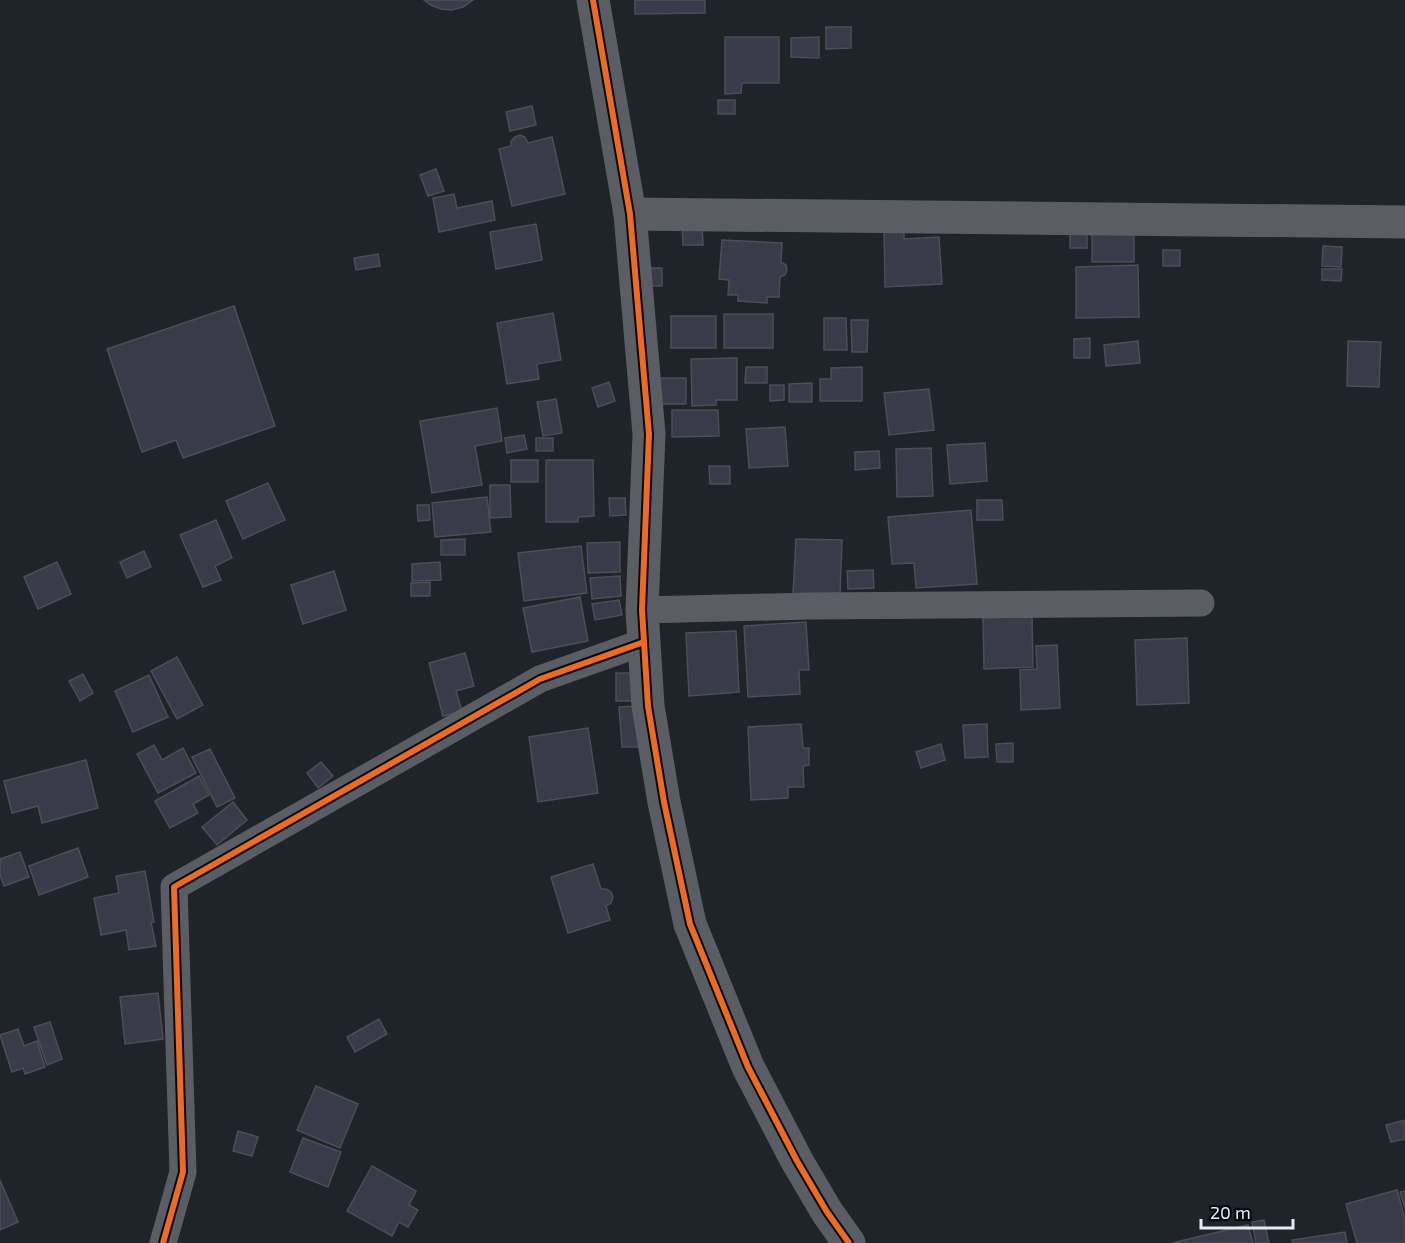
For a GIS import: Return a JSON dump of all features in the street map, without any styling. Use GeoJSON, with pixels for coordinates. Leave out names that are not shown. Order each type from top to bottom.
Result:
{"type":"FeatureCollection","features":[{"type":"Feature","properties":{"kind":"street"},"geometry":{"type":"LineString","coordinates":[[593,0],[630,214],[649,434],[642,610],[648,706],[664,802],[690,924],[748,1067],[826,1212],[849,1243]]}},
{"type":"Feature","properties":{"kind":"street"},"geometry":{"type":"LineString","coordinates":[[630,214],[1405,222]]}},
{"type":"Feature","properties":{"kind":"street"},"geometry":{"type":"LineString","coordinates":[[642,610],[810,606],[1201,603]]}},
{"type":"Feature","properties":{"kind":"street"},"geometry":{"type":"LineString","coordinates":[[163,1243],[183,1172],[174,887],[540,680],[644,642]]}},
{"type":"Feature","properties":{"kind":"street"},"geometry":{"type":"LineString","coordinates":[[820,1243],[826,1212]]}},
{"type":"Feature","properties":{"kind":"building"},"geometry":{"type":"Polygon","coordinates":[[[424,0],[473,0],[463,7],[452,10],[441,9],[424,0]]]}},
{"type":"Feature","properties":{"kind":"building"},"geometry":{"type":"Polygon","coordinates":[[[635,0],[705,0],[705,13],[635,14],[635,0]]]}},
{"type":"Feature","properties":{"kind":"building"},"geometry":{"type":"Polygon","coordinates":[[[826,27],[851,27],[851,48],[826,49],[826,27]]]}},
{"type":"Feature","properties":{"kind":"building"},"geometry":{"type":"Polygon","coordinates":[[[725,37],[779,37],[779,83],[742,83],[741,93],[725,94],[725,37]]]}},
{"type":"Feature","properties":{"kind":"building"},"geometry":{"type":"Polygon","coordinates":[[[819,37],[819,58],[791,57],[791,38],[819,37]]]}},
{"type":"Feature","properties":{"kind":"building"},"geometry":{"type":"Polygon","coordinates":[[[718,100],[735,100],[735,114],[718,114],[718,100]]]}},
{"type":"Feature","properties":{"kind":"building"},"geometry":{"type":"Polygon","coordinates":[[[532,106],[536,125],[510,131],[506,112],[532,106]]]}},
{"type":"Feature","properties":{"kind":"building"},"geometry":{"type":"Polygon","coordinates":[[[520,135],[525,137],[528,143],[552,137],[565,194],[512,206],[499,149],[511,146],[511,141],[520,135]]]}},
{"type":"Feature","properties":{"kind":"building"},"geometry":{"type":"Polygon","coordinates":[[[436,169],[444,191],[428,196],[420,175],[436,169]]]}},
{"type":"Feature","properties":{"kind":"building"},"geometry":{"type":"Polygon","coordinates":[[[454,194],[457,208],[492,201],[495,220],[439,232],[433,198],[454,194]]]}},
{"type":"Feature","properties":{"kind":"building"},"geometry":{"type":"Polygon","coordinates":[[[1070,223],[1087,223],[1087,248],[1070,248],[1070,223]]]}},
{"type":"Feature","properties":{"kind":"building"},"geometry":{"type":"Polygon","coordinates":[[[536,224],[542,260],[496,269],[490,232],[536,224]]]}},
{"type":"Feature","properties":{"kind":"building"},"geometry":{"type":"Polygon","coordinates":[[[682,224],[702,224],[703,245],[683,245],[682,224]]]}},
{"type":"Feature","properties":{"kind":"building"},"geometry":{"type":"Polygon","coordinates":[[[904,224],[904,239],[939,237],[942,284],[885,287],[884,230],[904,224]]]}},
{"type":"Feature","properties":{"kind":"building"},"geometry":{"type":"Polygon","coordinates":[[[1092,228],[1134,228],[1134,262],[1092,262],[1092,228]]]}},
{"type":"Feature","properties":{"kind":"building"},"geometry":{"type":"Polygon","coordinates":[[[722,240],[782,243],[781,262],[786,265],[787,270],[785,275],[780,277],[779,297],[767,297],[767,303],[738,301],[738,295],[728,295],[729,280],[719,279],[722,240]]]}},
{"type":"Feature","properties":{"kind":"building"},"geometry":{"type":"Polygon","coordinates":[[[1323,246],[1342,247],[1341,267],[1322,266],[1323,246]]]}},
{"type":"Feature","properties":{"kind":"building"},"geometry":{"type":"Polygon","coordinates":[[[1163,250],[1180,250],[1180,266],[1163,266],[1163,250]]]}},
{"type":"Feature","properties":{"kind":"building"},"geometry":{"type":"Polygon","coordinates":[[[378,254],[380,266],[356,270],[354,258],[378,254]]]}},
{"type":"Feature","properties":{"kind":"building"},"geometry":{"type":"Polygon","coordinates":[[[1138,265],[1139,317],[1076,318],[1076,267],[1138,265]]]}},
{"type":"Feature","properties":{"kind":"building"},"geometry":{"type":"Polygon","coordinates":[[[650,268],[662,268],[662,286],[650,286],[650,268]]]}},
{"type":"Feature","properties":{"kind":"building"},"geometry":{"type":"Polygon","coordinates":[[[1322,269],[1342,269],[1341,281],[1322,280],[1322,269]]]}},
{"type":"Feature","properties":{"kind":"building"},"geometry":{"type":"Polygon","coordinates":[[[234,306],[275,426],[183,458],[176,440],[142,452],[107,349],[234,306]]]}},
{"type":"Feature","properties":{"kind":"building"},"geometry":{"type":"Polygon","coordinates":[[[553,313],[561,360],[537,364],[539,379],[507,384],[497,323],[553,313]]]}},
{"type":"Feature","properties":{"kind":"building"},"geometry":{"type":"Polygon","coordinates":[[[724,314],[773,314],[773,348],[724,348],[724,314]]]}},
{"type":"Feature","properties":{"kind":"building"},"geometry":{"type":"Polygon","coordinates":[[[671,316],[716,316],[716,348],[671,348],[671,316]]]}},
{"type":"Feature","properties":{"kind":"building"},"geometry":{"type":"Polygon","coordinates":[[[824,318],[846,318],[847,350],[824,350],[824,318]]]}},
{"type":"Feature","properties":{"kind":"building"},"geometry":{"type":"Polygon","coordinates":[[[851,320],[868,320],[867,352],[852,352],[851,320]]]}},
{"type":"Feature","properties":{"kind":"building"},"geometry":{"type":"Polygon","coordinates":[[[1090,338],[1090,358],[1074,358],[1074,339],[1090,338]]]}},
{"type":"Feature","properties":{"kind":"building"},"geometry":{"type":"Polygon","coordinates":[[[1138,341],[1140,363],[1106,366],[1104,345],[1138,341]]]}},
{"type":"Feature","properties":{"kind":"building"},"geometry":{"type":"Polygon","coordinates":[[[1348,341],[1381,342],[1379,387],[1347,386],[1348,341]]]}},
{"type":"Feature","properties":{"kind":"building"},"geometry":{"type":"Polygon","coordinates":[[[737,358],[737,400],[716,400],[716,405],[692,406],[691,359],[737,358]]]}},
{"type":"Feature","properties":{"kind":"building"},"geometry":{"type":"Polygon","coordinates":[[[746,367],[767,367],[767,383],[745,383],[746,367]]]}},
{"type":"Feature","properties":{"kind":"building"},"geometry":{"type":"Polygon","coordinates":[[[862,367],[862,401],[820,401],[820,379],[831,379],[831,368],[862,367]]]}},
{"type":"Feature","properties":{"kind":"building"},"geometry":{"type":"Polygon","coordinates":[[[658,378],[686,378],[686,404],[658,404],[658,378]]]}},
{"type":"Feature","properties":{"kind":"building"},"geometry":{"type":"Polygon","coordinates":[[[609,382],[615,401],[598,407],[592,388],[609,382]]]}},
{"type":"Feature","properties":{"kind":"building"},"geometry":{"type":"Polygon","coordinates":[[[812,383],[812,402],[789,402],[789,384],[812,383]]]}},
{"type":"Feature","properties":{"kind":"building"},"geometry":{"type":"Polygon","coordinates":[[[770,385],[784,385],[784,400],[770,401],[770,385]]]}},
{"type":"Feature","properties":{"kind":"building"},"geometry":{"type":"Polygon","coordinates":[[[929,389],[934,430],[889,435],[884,393],[929,389]]]}},
{"type":"Feature","properties":{"kind":"building"},"geometry":{"type":"Polygon","coordinates":[[[556,399],[562,433],[543,436],[537,402],[556,399]]]}},
{"type":"Feature","properties":{"kind":"building"},"geometry":{"type":"Polygon","coordinates":[[[497,408],[502,441],[475,446],[482,485],[432,493],[420,421],[497,408]]]}},
{"type":"Feature","properties":{"kind":"building"},"geometry":{"type":"Polygon","coordinates":[[[672,410],[718,410],[719,436],[672,437],[672,410]]]}},
{"type":"Feature","properties":{"kind":"building"},"geometry":{"type":"Polygon","coordinates":[[[785,427],[788,466],[749,468],[746,429],[785,427]]]}},
{"type":"Feature","properties":{"kind":"building"},"geometry":{"type":"Polygon","coordinates":[[[524,435],[527,449],[507,453],[505,438],[524,435]]]}},
{"type":"Feature","properties":{"kind":"building"},"geometry":{"type":"Polygon","coordinates":[[[536,438],[553,438],[553,451],[536,451],[536,438]]]}},
{"type":"Feature","properties":{"kind":"building"},"geometry":{"type":"Polygon","coordinates":[[[985,443],[987,481],[950,484],[947,445],[985,443]]]}},
{"type":"Feature","properties":{"kind":"building"},"geometry":{"type":"Polygon","coordinates":[[[931,448],[933,496],[897,497],[896,449],[931,448]]]}},
{"type":"Feature","properties":{"kind":"building"},"geometry":{"type":"Polygon","coordinates":[[[879,451],[880,468],[855,470],[855,452],[879,451]]]}},
{"type":"Feature","properties":{"kind":"building"},"geometry":{"type":"Polygon","coordinates":[[[511,460],[538,460],[538,482],[511,482],[511,460]]]}},
{"type":"Feature","properties":{"kind":"building"},"geometry":{"type":"Polygon","coordinates":[[[546,460],[593,460],[594,516],[578,517],[578,522],[546,522],[546,460]]]}},
{"type":"Feature","properties":{"kind":"building"},"geometry":{"type":"Polygon","coordinates":[[[709,466],[730,466],[730,484],[710,484],[709,466]]]}},
{"type":"Feature","properties":{"kind":"building"},"geometry":{"type":"Polygon","coordinates":[[[268,483],[285,520],[243,539],[226,501],[268,483]]]}},
{"type":"Feature","properties":{"kind":"building"},"geometry":{"type":"Polygon","coordinates":[[[490,485],[510,485],[511,517],[490,518],[490,485]]]}},
{"type":"Feature","properties":{"kind":"building"},"geometry":{"type":"Polygon","coordinates":[[[487,497],[491,532],[435,537],[432,503],[487,497]]]}},
{"type":"Feature","properties":{"kind":"building"},"geometry":{"type":"Polygon","coordinates":[[[609,498],[625,498],[626,515],[610,516],[609,498]]]}},
{"type":"Feature","properties":{"kind":"building"},"geometry":{"type":"Polygon","coordinates":[[[977,500],[1002,500],[1003,520],[977,520],[977,500]]]}},
{"type":"Feature","properties":{"kind":"building"},"geometry":{"type":"Polygon","coordinates":[[[417,505],[429,505],[430,520],[418,521],[417,505]]]}},
{"type":"Feature","properties":{"kind":"building"},"geometry":{"type":"Polygon","coordinates":[[[971,510],[977,584],[916,588],[914,563],[892,564],[888,517],[971,510]]]}},
{"type":"Feature","properties":{"kind":"building"},"geometry":{"type":"Polygon","coordinates":[[[216,520],[232,558],[215,566],[221,580],[203,587],[180,535],[216,520]]]}},
{"type":"Feature","properties":{"kind":"building"},"geometry":{"type":"Polygon","coordinates":[[[465,539],[465,555],[441,555],[441,540],[465,539]]]}},
{"type":"Feature","properties":{"kind":"building"},"geometry":{"type":"Polygon","coordinates":[[[796,539],[842,540],[840,595],[793,594],[796,539]]]}},
{"type":"Feature","properties":{"kind":"building"},"geometry":{"type":"Polygon","coordinates":[[[620,542],[620,572],[588,573],[587,543],[620,542]]]}},
{"type":"Feature","properties":{"kind":"building"},"geometry":{"type":"Polygon","coordinates":[[[581,546],[587,593],[524,601],[518,553],[581,546]]]}},
{"type":"Feature","properties":{"kind":"building"},"geometry":{"type":"Polygon","coordinates":[[[144,551],[151,567],[127,578],[120,562],[144,551]]]}},
{"type":"Feature","properties":{"kind":"building"},"geometry":{"type":"Polygon","coordinates":[[[57,562],[71,594],[38,609],[24,577],[57,562]]]}},
{"type":"Feature","properties":{"kind":"building"},"geometry":{"type":"Polygon","coordinates":[[[440,562],[441,580],[412,581],[412,564],[440,562]]]}},
{"type":"Feature","properties":{"kind":"building"},"geometry":{"type":"Polygon","coordinates":[[[873,570],[874,588],[848,589],[847,571],[873,570]]]}},
{"type":"Feature","properties":{"kind":"building"},"geometry":{"type":"Polygon","coordinates":[[[334,571],[346,610],[303,624],[291,585],[334,571]]]}},
{"type":"Feature","properties":{"kind":"building"},"geometry":{"type":"Polygon","coordinates":[[[620,576],[621,596],[592,599],[590,578],[620,576]]]}},
{"type":"Feature","properties":{"kind":"building"},"geometry":{"type":"Polygon","coordinates":[[[430,582],[430,596],[411,596],[411,583],[430,582]]]}},
{"type":"Feature","properties":{"kind":"building"},"geometry":{"type":"Polygon","coordinates":[[[580,597],[588,641],[532,652],[523,608],[580,597]]]}},
{"type":"Feature","properties":{"kind":"building"},"geometry":{"type":"Polygon","coordinates":[[[619,600],[622,615],[595,620],[592,604],[619,600]]]}},
{"type":"Feature","properties":{"kind":"building"},"geometry":{"type":"Polygon","coordinates":[[[1032,616],[1033,667],[984,669],[983,618],[1032,616]]]}},
{"type":"Feature","properties":{"kind":"building"},"geometry":{"type":"Polygon","coordinates":[[[806,622],[809,670],[799,670],[800,694],[748,697],[744,626],[806,622]]]}},
{"type":"Feature","properties":{"kind":"building"},"geometry":{"type":"Polygon","coordinates":[[[736,631],[739,692],[689,696],[686,633],[736,631]]]}},
{"type":"Feature","properties":{"kind":"building"},"geometry":{"type":"Polygon","coordinates":[[[1187,638],[1189,703],[1137,705],[1135,640],[1187,638]]]}},
{"type":"Feature","properties":{"kind":"building"},"geometry":{"type":"Polygon","coordinates":[[[1057,645],[1060,708],[1021,710],[1020,670],[1037,669],[1036,646],[1057,645]]]}},
{"type":"Feature","properties":{"kind":"building"},"geometry":{"type":"Polygon","coordinates":[[[465,653],[474,686],[456,691],[462,711],[443,716],[429,663],[465,653]]]}},
{"type":"Feature","properties":{"kind":"building"},"geometry":{"type":"Polygon","coordinates":[[[177,657],[203,705],[177,719],[151,671],[177,657]]]}},
{"type":"Feature","properties":{"kind":"building"},"geometry":{"type":"Polygon","coordinates":[[[616,673],[638,673],[639,701],[616,701],[616,673]]]}},
{"type":"Feature","properties":{"kind":"building"},"geometry":{"type":"Polygon","coordinates":[[[83,674],[93,693],[80,701],[69,681],[83,674]]]}},
{"type":"Feature","properties":{"kind":"building"},"geometry":{"type":"Polygon","coordinates":[[[149,675],[168,717],[133,732],[115,691],[149,675]]]}},
{"type":"Feature","properties":{"kind":"building"},"geometry":{"type":"Polygon","coordinates":[[[637,706],[639,747],[622,747],[619,707],[637,706]]]}},
{"type":"Feature","properties":{"kind":"building"},"geometry":{"type":"Polygon","coordinates":[[[801,724],[803,748],[809,748],[809,765],[803,766],[804,787],[788,787],[788,798],[751,800],[748,727],[801,724]]]}},
{"type":"Feature","properties":{"kind":"building"},"geometry":{"type":"Polygon","coordinates":[[[987,724],[988,757],[965,758],[963,725],[987,724]]]}},
{"type":"Feature","properties":{"kind":"building"},"geometry":{"type":"Polygon","coordinates":[[[588,728],[598,793],[538,802],[529,737],[588,728]]]}},
{"type":"Feature","properties":{"kind":"building"},"geometry":{"type":"Polygon","coordinates":[[[1013,743],[1013,762],[997,762],[996,744],[1013,743]]]}},
{"type":"Feature","properties":{"kind":"building"},"geometry":{"type":"Polygon","coordinates":[[[941,744],[945,760],[921,768],[916,752],[941,744]]]}},
{"type":"Feature","properties":{"kind":"building"},"geometry":{"type":"Polygon","coordinates":[[[154,745],[162,760],[183,748],[196,773],[158,793],[137,754],[154,745]]]}},
{"type":"Feature","properties":{"kind":"building"},"geometry":{"type":"Polygon","coordinates":[[[210,749],[235,798],[217,807],[192,757],[210,749]]]}},
{"type":"Feature","properties":{"kind":"building"},"geometry":{"type":"Polygon","coordinates":[[[86,760],[98,808],[42,823],[38,806],[12,813],[4,781],[86,760]]]}},
{"type":"Feature","properties":{"kind":"building"},"geometry":{"type":"Polygon","coordinates":[[[321,762],[333,776],[318,788],[307,773],[321,762]]]}},
{"type":"Feature","properties":{"kind":"building"},"geometry":{"type":"Polygon","coordinates":[[[199,776],[209,795],[193,804],[198,813],[170,828],[155,801],[199,776]]]}},
{"type":"Feature","properties":{"kind":"building"},"geometry":{"type":"Polygon","coordinates":[[[233,802],[247,820],[217,845],[202,827],[233,802]]]}},
{"type":"Feature","properties":{"kind":"building"},"geometry":{"type":"Polygon","coordinates":[[[78,848],[88,877],[39,895],[29,866],[78,848]]]}},
{"type":"Feature","properties":{"kind":"building"},"geometry":{"type":"Polygon","coordinates":[[[20,852],[29,877],[4,886],[0,875],[0,859],[20,852]]]}},
{"type":"Feature","properties":{"kind":"building"},"geometry":{"type":"Polygon","coordinates":[[[593,864],[601,889],[611,892],[613,897],[611,903],[606,906],[610,920],[568,933],[551,877],[593,864]]]}},
{"type":"Feature","properties":{"kind":"building"},"geometry":{"type":"Polygon","coordinates":[[[145,871],[156,946],[129,950],[126,930],[101,935],[94,898],[119,893],[116,876],[145,871]]]}},
{"type":"Feature","properties":{"kind":"building"},"geometry":{"type":"Polygon","coordinates":[[[158,993],[163,1039],[125,1044],[120,997],[158,993]]]}},
{"type":"Feature","properties":{"kind":"building"},"geometry":{"type":"Polygon","coordinates":[[[379,1019],[387,1034],[355,1052],[347,1037],[379,1019]]]}},
{"type":"Feature","properties":{"kind":"building"},"geometry":{"type":"Polygon","coordinates":[[[50,1022],[62,1059],[47,1065],[34,1027],[50,1022]]]}},
{"type":"Feature","properties":{"kind":"building"},"geometry":{"type":"Polygon","coordinates":[[[18,1029],[24,1046],[37,1041],[45,1067],[25,1074],[23,1068],[12,1072],[0,1035],[18,1029]]]}},
{"type":"Feature","properties":{"kind":"building"},"geometry":{"type":"Polygon","coordinates":[[[316,1086],[358,1104],[340,1148],[297,1130],[316,1086]]]}},
{"type":"Feature","properties":{"kind":"building"},"geometry":{"type":"Polygon","coordinates":[[[1405,1120],[1405,1139],[1391,1142],[1386,1125],[1405,1120]]]}},
{"type":"Feature","properties":{"kind":"building"},"geometry":{"type":"Polygon","coordinates":[[[238,1131],[258,1137],[252,1156],[233,1151],[238,1131]]]}},
{"type":"Feature","properties":{"kind":"building"},"geometry":{"type":"Polygon","coordinates":[[[303,1138],[341,1152],[328,1187],[290,1172],[303,1138]]]}},
{"type":"Feature","properties":{"kind":"building"},"geometry":{"type":"Polygon","coordinates":[[[372,1166],[416,1191],[409,1205],[418,1210],[408,1227],[399,1222],[392,1236],[347,1211],[372,1166]]]}},
{"type":"Feature","properties":{"kind":"building"},"geometry":{"type":"Polygon","coordinates":[[[0,1180],[18,1222],[0,1230],[0,1180]]]}},
{"type":"Feature","properties":{"kind":"building"},"geometry":{"type":"Polygon","coordinates":[[[1397,1190],[1405,1219],[1405,1243],[1357,1243],[1346,1204],[1397,1190]]]}},
{"type":"Feature","properties":{"kind":"building"},"geometry":{"type":"Polygon","coordinates":[[[1405,1191],[1405,1209],[1400,1192],[1405,1191]]]}},
{"type":"Feature","properties":{"kind":"building"},"geometry":{"type":"Polygon","coordinates":[[[1264,1220],[1269,1243],[1256,1243],[1252,1222],[1264,1220]]]}},
{"type":"Feature","properties":{"kind":"building"},"geometry":{"type":"Polygon","coordinates":[[[1248,1225],[1253,1243],[1172,1243],[1248,1225]]]}},
{"type":"Feature","properties":{"kind":"building"},"geometry":{"type":"Polygon","coordinates":[[[1345,1232],[1347,1243],[1293,1243],[1292,1240],[1345,1232]]]}},
{"type":"Feature","properties":{"kind":"cycle path"},"geometry":{"type":"LineString","coordinates":[[593,0],[630,214],[649,434],[642,610],[648,706],[664,802],[690,924],[748,1067],[797,1161],[827,1212],[849,1243]]}},
{"type":"Feature","properties":{"kind":"cycle path"},"geometry":{"type":"LineString","coordinates":[[163,1243],[183,1172],[174,887],[540,679],[644,642]]}}]}
